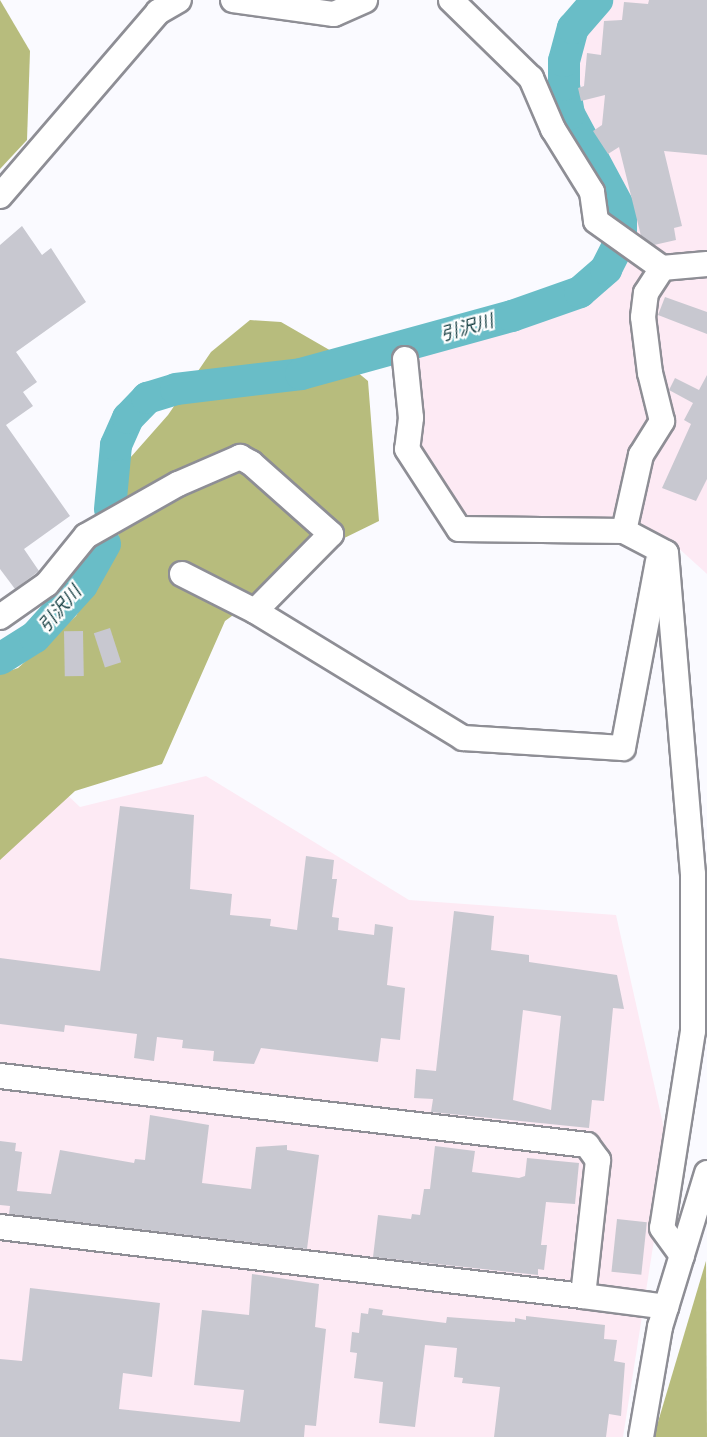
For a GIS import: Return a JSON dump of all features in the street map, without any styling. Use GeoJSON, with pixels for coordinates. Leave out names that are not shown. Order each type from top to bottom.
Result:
{"type":"FeatureCollection","features":[{"type":"Feature","properties":{"kind":"street"},"geometry":{"type":"LineString","coordinates":[[0,196],[158,12],[179,0]]}},
{"type":"Feature","properties":{"kind":"street"},"geometry":{"type":"LineString","coordinates":[[233,0],[334,14],[365,0]]}},
{"type":"Feature","properties":{"kind":"street"},"geometry":{"type":"LineString","coordinates":[[451,0],[531,78],[553,129],[592,192],[596,221],[662,268],[707,264]]}},
{"type":"Feature","properties":{"kind":"street"},"geometry":{"type":"LineString","coordinates":[[624,531],[641,455],[662,421],[650,373],[643,317],[646,293],[662,268]]}},
{"type":"Feature","properties":{"kind":"street"},"geometry":{"type":"LineString","coordinates":[[405,359],[411,418],[407,449],[459,529],[624,531],[666,553],[693,874],[693,1031],[662,1228],[682,1256]]}},
{"type":"Feature","properties":{"kind":"street"},"geometry":{"type":"LineString","coordinates":[[0,617],[47,584],[87,536],[178,484],[240,458],[251,463],[331,534],[255,611]]}},
{"type":"Feature","properties":{"kind":"street"},"geometry":{"type":"LineString","coordinates":[[182,574],[255,611],[463,738],[623,748],[661,550]]}},
{"type":"Feature","properties":{"kind":"street"},"geometry":{"type":"LineString","coordinates":[[0,1076],[587,1144],[598,1160],[583,1296]]}},
{"type":"Feature","properties":{"kind":"street"},"geometry":{"type":"LineString","coordinates":[[641,1437],[666,1307],[707,1173]]}},
{"type":"Feature","properties":{"kind":"street"},"geometry":{"type":"LineString","coordinates":[[0,1227],[666,1307]]}},
{"type":"Feature","properties":{"kind":"shaded area"},"geometry":{"type":"Polygon","coordinates":[[[612,0],[707,0],[707,574],[674,544],[635,526],[461,522],[412,448],[406,348],[566,305],[586,296],[606,278],[625,250],[626,214],[620,195],[579,120],[572,95],[575,57],[584,31],[592,16],[612,0]]]}},
{"type":"Feature","properties":{"kind":"shaded area"},"geometry":{"type":"Polygon","coordinates":[[[0,731],[80,807],[206,776],[409,900],[616,915],[663,1124],[663,1183],[623,1437],[0,1437],[0,731]]]}},
{"type":"Feature","properties":{"kind":"green space"},"geometry":{"type":"Polygon","coordinates":[[[0,0],[30,51],[27,140],[0,169],[0,0]]]}},
{"type":"Feature","properties":{"kind":"green space"},"geometry":{"type":"Polygon","coordinates":[[[250,320],[281,322],[333,352],[368,381],[379,521],[328,546],[225,621],[162,764],[75,791],[0,860],[0,674],[18,668],[76,616],[117,543],[130,458],[168,415],[211,352],[250,320]]]}},
{"type":"Feature","properties":{"kind":"green space"},"geometry":{"type":"Polygon","coordinates":[[[706,1261],[707,1437],[654,1437],[655,1432],[706,1261]]]}},
{"type":"Feature","properties":{"kind":"building"},"geometry":{"type":"Polygon","coordinates":[[[649,0],[707,0],[707,155],[664,151],[682,226],[674,228],[676,240],[654,245],[641,236],[619,147],[608,154],[593,131],[602,125],[605,95],[581,101],[578,88],[584,86],[587,53],[601,55],[604,21],[622,20],[624,2],[648,4],[649,0]]]}},
{"type":"Feature","properties":{"kind":"building"},"geometry":{"type":"Polygon","coordinates":[[[22,226],[42,255],[51,248],[86,302],[16,352],[37,382],[23,392],[33,406],[6,425],[70,516],[24,549],[39,571],[15,589],[0,569],[0,245],[22,226]]]}},
{"type":"Feature","properties":{"kind":"building"},"geometry":{"type":"Polygon","coordinates":[[[665,297],[707,312],[707,334],[658,315],[665,297]]]}},
{"type":"Feature","properties":{"kind":"building"},"geometry":{"type":"Polygon","coordinates":[[[707,375],[707,479],[696,501],[662,488],[691,424],[684,420],[693,403],[669,390],[675,378],[699,390],[707,375]]]}},
{"type":"Feature","properties":{"kind":"building"},"geometry":{"type":"Polygon","coordinates":[[[110,628],[121,662],[105,667],[94,633],[110,628]]]}},
{"type":"Feature","properties":{"kind":"building"},"geometry":{"type":"Polygon","coordinates":[[[64,631],[83,631],[84,676],[65,676],[64,631]]]}},
{"type":"Feature","properties":{"kind":"building"},"geometry":{"type":"Polygon","coordinates":[[[120,806],[194,815],[190,889],[232,894],[230,915],[271,919],[270,926],[297,930],[306,856],[334,860],[332,879],[337,879],[332,917],[339,918],[338,930],[374,935],[375,924],[393,927],[387,985],[405,988],[400,1040],[381,1038],[378,1062],[261,1048],[254,1064],[213,1061],[214,1051],[182,1048],[183,1040],[157,1037],[154,1061],[134,1058],[137,1034],[65,1025],[64,1032],[0,1024],[0,958],[100,971],[120,806]]]}},
{"type":"Feature","properties":{"kind":"building"},"geometry":{"type":"Polygon","coordinates":[[[454,911],[494,916],[491,950],[529,955],[529,962],[617,975],[624,1009],[613,1008],[604,1101],[592,1100],[589,1128],[431,1112],[433,1099],[414,1098],[416,1069],[436,1071],[454,911]],[[523,1010],[513,1100],[551,1110],[561,1016],[523,1010]]]}},
{"type":"Feature","properties":{"kind":"building"},"geometry":{"type":"Polygon","coordinates":[[[150,1115],[209,1125],[202,1183],[251,1189],[256,1147],[287,1145],[287,1150],[319,1155],[307,1249],[9,1214],[10,1206],[0,1205],[0,1141],[16,1143],[15,1151],[22,1152],[17,1191],[51,1194],[60,1150],[134,1163],[135,1159],[145,1160],[150,1115]]]}},
{"type":"Feature","properties":{"kind":"building"},"geometry":{"type":"Polygon","coordinates":[[[435,1146],[475,1151],[472,1172],[519,1178],[525,1176],[527,1158],[579,1163],[575,1204],[546,1202],[541,1245],[547,1245],[544,1270],[538,1269],[538,1275],[373,1257],[378,1215],[411,1219],[412,1214],[420,1215],[424,1189],[430,1189],[435,1146]]]}},
{"type":"Feature","properties":{"kind":"building"},"geometry":{"type":"Polygon","coordinates":[[[617,1219],[647,1222],[641,1275],[611,1272],[617,1219]]]}},
{"type":"Feature","properties":{"kind":"building"},"geometry":{"type":"Polygon","coordinates":[[[252,1274],[319,1284],[315,1327],[326,1329],[316,1426],[305,1425],[304,1437],[0,1437],[0,1359],[22,1361],[30,1288],[160,1303],[152,1377],[123,1373],[119,1409],[240,1422],[244,1390],[194,1385],[202,1310],[249,1315],[252,1274]]]}},
{"type":"Feature","properties":{"kind":"building"},"geometry":{"type":"Polygon","coordinates":[[[369,1308],[383,1310],[382,1315],[446,1323],[447,1317],[515,1322],[515,1318],[526,1320],[526,1316],[605,1325],[604,1339],[617,1340],[614,1361],[625,1363],[621,1416],[609,1414],[606,1437],[494,1437],[500,1387],[462,1383],[463,1378],[454,1377],[457,1348],[425,1345],[415,1427],[379,1423],[383,1382],[354,1378],[357,1353],[350,1352],[352,1332],[359,1333],[361,1313],[368,1314],[369,1308]]]}},
{"type":"Feature","properties":{"kind":"waterway","name":"引沢川"},"geometry":{"type":"LineString","coordinates":[[110,509],[116,445],[128,418],[147,398],[176,389],[301,374],[512,316],[580,292],[606,269],[621,240],[621,211],[569,114],[564,85],[564,61],[573,28],[597,0]]}},
{"type":"Feature","properties":{"kind":"waterway","name":"引沢川"},"geometry":{"type":"LineString","coordinates":[[0,659],[35,637],[82,585],[105,544]]}}]}
